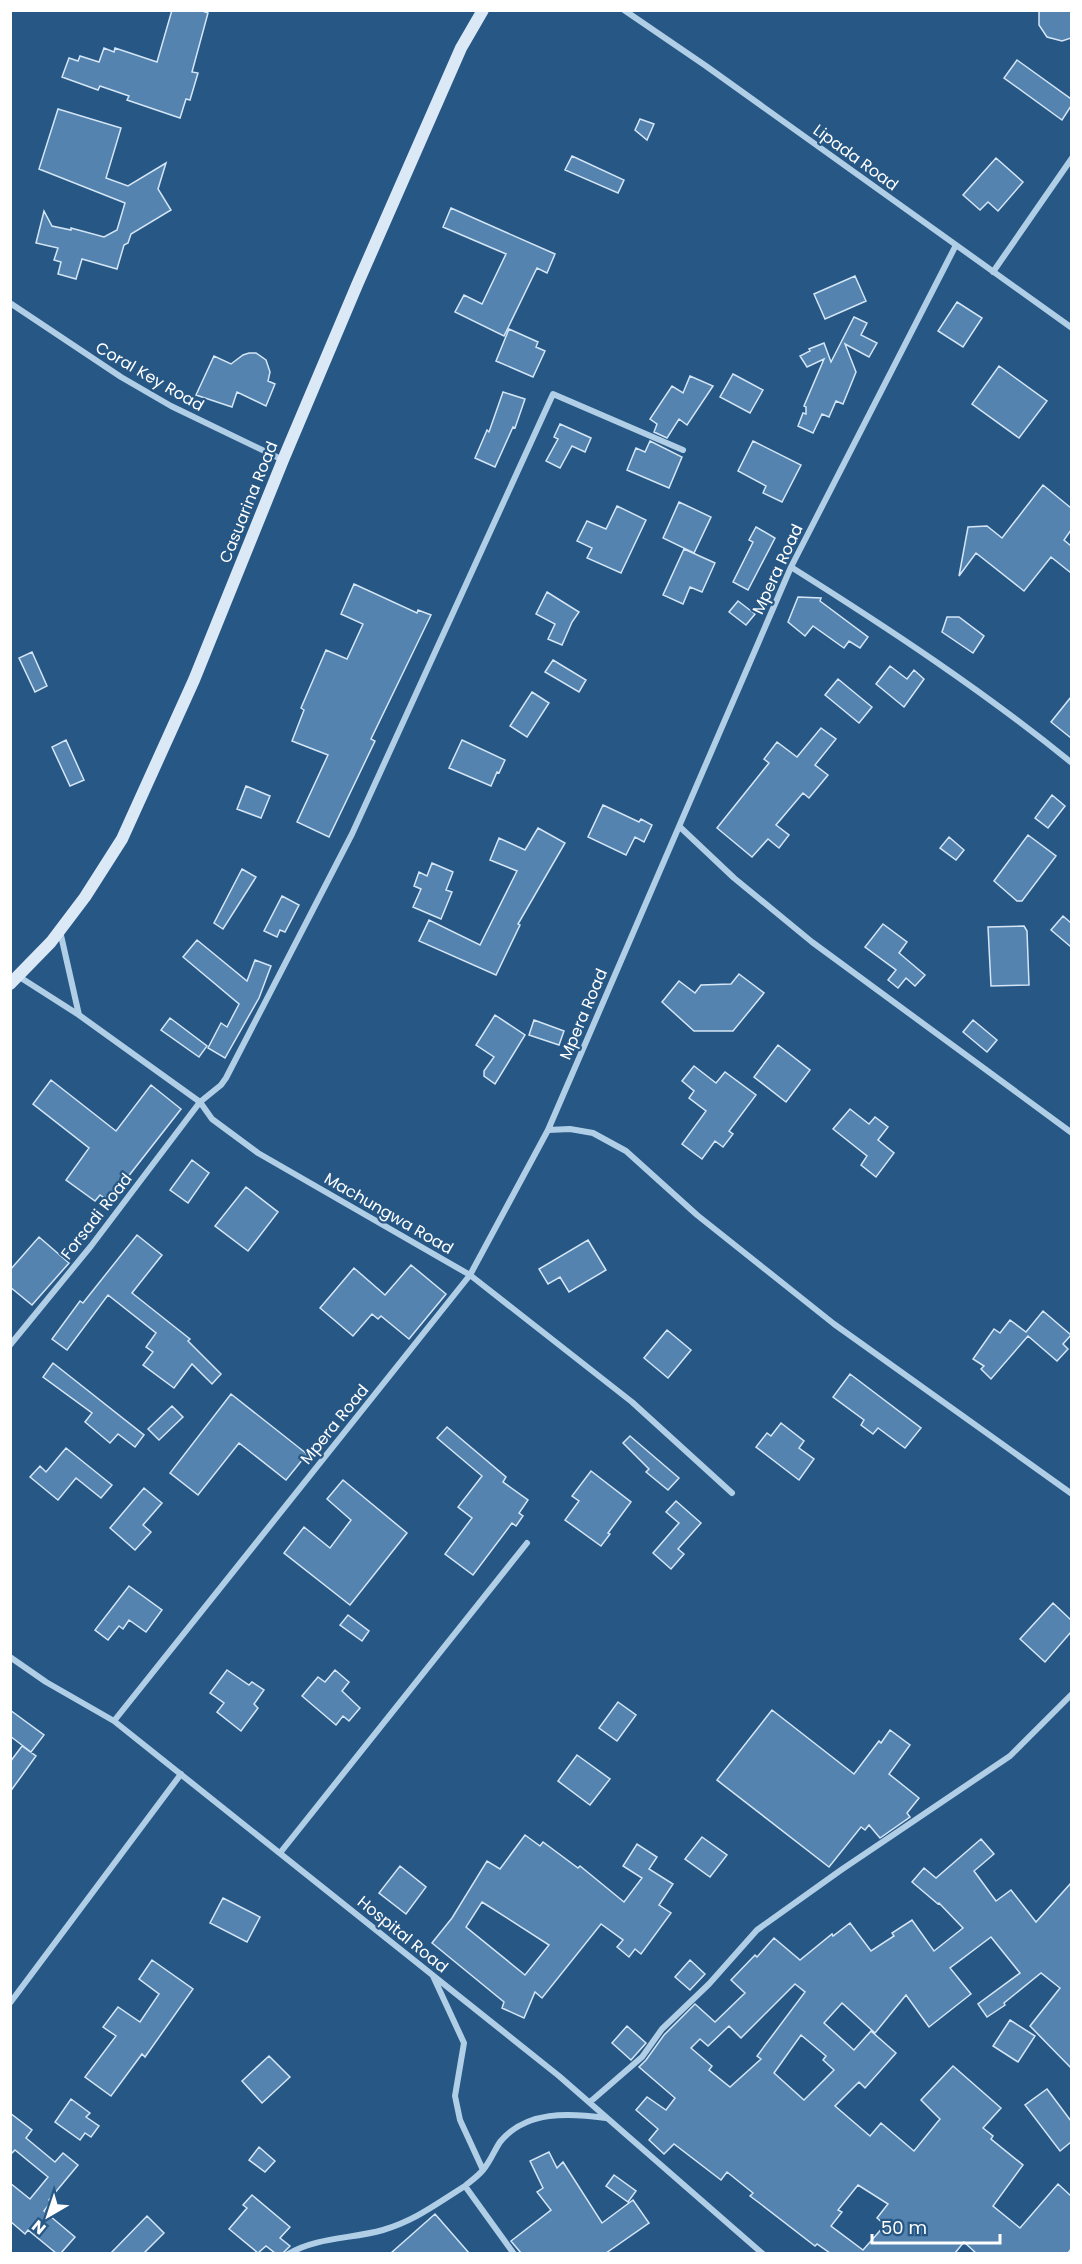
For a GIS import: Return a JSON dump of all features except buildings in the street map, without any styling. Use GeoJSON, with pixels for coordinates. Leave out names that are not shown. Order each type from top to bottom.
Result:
{"type":"FeatureCollection","features":[{"type":"Feature","properties":{"kind":"street","name":"Casuarina Road"},"geometry":{"type":"LineString","coordinates":[[14,980],[60,931],[85,897],[122,839],[143,796],[194,680],[283,460],[461,48],[483,10]]}},
{"type":"Feature","properties":{"kind":"street","name":"Lipada Road"},"geometry":{"type":"LineString","coordinates":[[624,10],[1071,328]]}},
{"type":"Feature","properties":{"kind":"street"},"geometry":{"type":"LineString","coordinates":[[993,272],[1071,158]]}},
{"type":"Feature","properties":{"kind":"street","name":"Mpera Road"},"geometry":{"type":"LineString","coordinates":[[114,1721],[470,1275],[548,1130],[791,567],[956,245]]}},
{"type":"Feature","properties":{"kind":"street","name":"Coral Key Road"},"geometry":{"type":"LineString","coordinates":[[10,303],[121,377],[171,406],[283,460]]}},
{"type":"Feature","properties":{"kind":"street","name":"Forsadi Road"},"geometry":{"type":"LineString","coordinates":[[10,1345],[91,1246],[200,1101],[221,1085],[226,1078],[352,834],[553,394],[683,450]]}},
{"type":"Feature","properties":{"kind":"street"},"geometry":{"type":"LineString","coordinates":[[791,567],[942,665],[1010,713],[1071,762]]}},
{"type":"Feature","properties":{"kind":"street"},"geometry":{"type":"LineString","coordinates":[[680,826],[734,878],[812,942],[1071,1133]]}},
{"type":"Feature","properties":{"kind":"street"},"geometry":{"type":"LineString","coordinates":[[60,931],[79,1016]]}},
{"type":"Feature","properties":{"kind":"street","name":"Machungwa Road"},"geometry":{"type":"LineString","coordinates":[[14,980],[79,1016],[200,1101],[212,1119],[258,1153],[470,1275],[632,1402],[732,1493]]}},
{"type":"Feature","properties":{"kind":"street"},"geometry":{"type":"LineString","coordinates":[[548,1130],[570,1129],[593,1133],[626,1151],[697,1215],[825,1317],[1071,1494]]}},
{"type":"Feature","properties":{"kind":"street"},"geometry":{"type":"LineString","coordinates":[[280,1853],[527,1543]]}},
{"type":"Feature","properties":{"kind":"street","name":"Hospital Road"},"geometry":{"type":"LineString","coordinates":[[10,1657],[46,1682],[114,1721],[181,1774],[590,2102],[763,2253]]}},
{"type":"Feature","properties":{"kind":"street"},"geometry":{"type":"LineString","coordinates":[[590,2102],[642,2057],[662,2030],[709,1984],[757,1930],[841,1870],[1010,1756],[1071,1694]]}},
{"type":"Feature","properties":{"kind":"street"},"geometry":{"type":"LineString","coordinates":[[10,2003],[181,1774]]}},
{"type":"Feature","properties":{"kind":"street"},"geometry":{"type":"LineString","coordinates":[[432,1975],[464,2043],[455,2096],[460,2120],[483,2170]]}},
{"type":"Feature","properties":{"kind":"street"},"geometry":{"type":"LineString","coordinates":[[288,2253],[301,2246],[381,2230],[412,2220],[465,2186],[483,2170],[501,2140],[519,2126],[547,2115],[573,2113],[609,2118]]}},
{"type":"Feature","properties":{"kind":"street"},"geometry":{"type":"LineString","coordinates":[[465,2186],[514,2253]]}}]}
